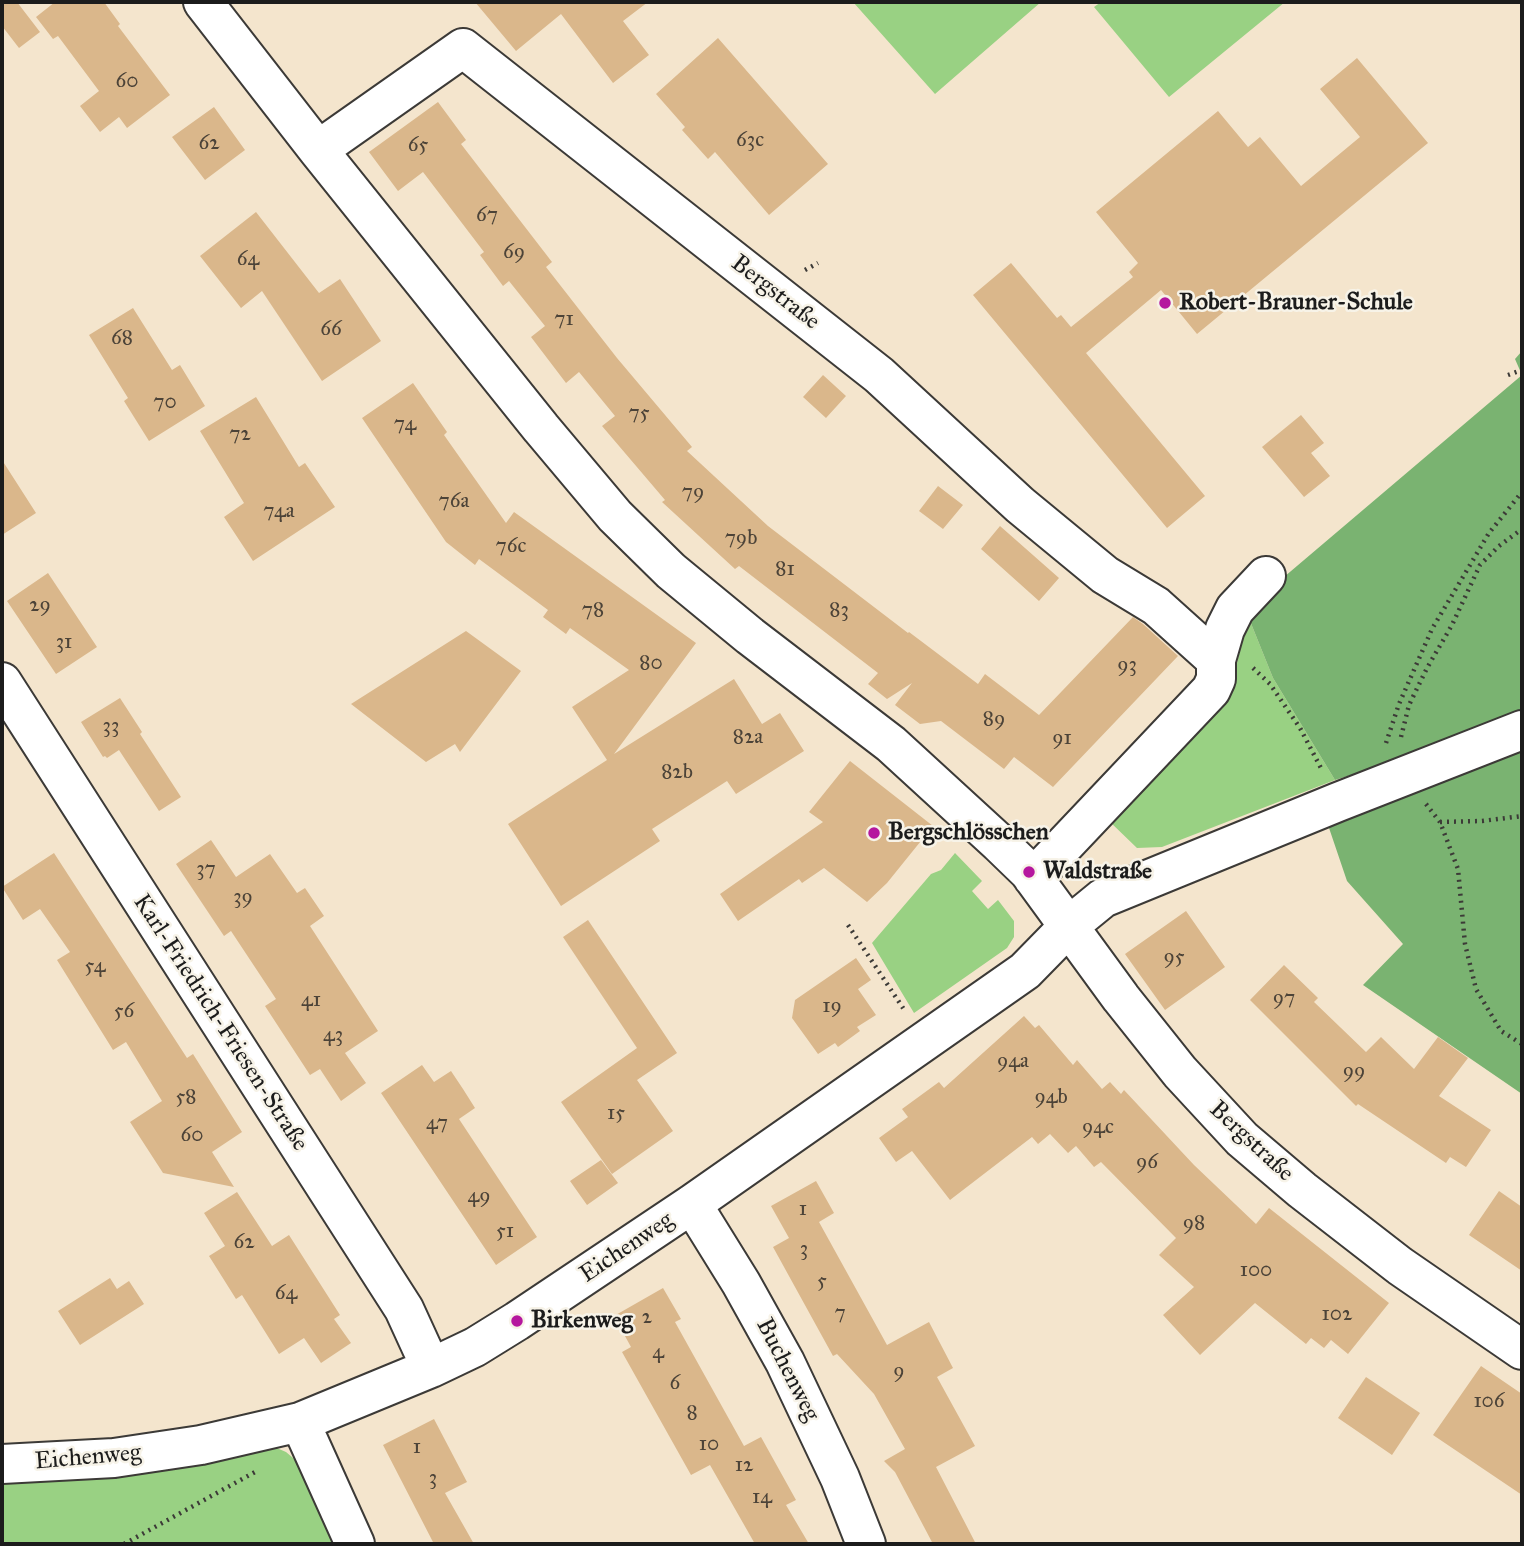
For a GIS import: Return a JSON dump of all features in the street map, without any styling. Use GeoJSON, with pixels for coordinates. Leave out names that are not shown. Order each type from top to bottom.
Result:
{"type":"FeatureCollection","features":[{"type":"Feature","properties":{"kind":"street","name":"Bergstraße"},"geometry":{"type":"LineString","coordinates":[[203,2],[318,150],[615,516],[671,571],[891,744],[973,817],[1033,878],[1121,998],[1180,1072],[1242,1139],[1302,1190],[1400,1266],[1522,1350]]}},
{"type":"Feature","properties":{"kind":"street","name":"Bergstraße"},"geometry":{"type":"LineString","coordinates":[[318,150],[463,48],[879,375],[1020,505],[1105,575],[1156,606],[1216,660]]}},
{"type":"Feature","properties":{"kind":"street"},"geometry":{"type":"LineString","coordinates":[[1033,878],[1211,690],[1216,679],[1216,660],[1225,629],[1235,609],[1266,576]]}},
{"type":"Feature","properties":{"kind":"street","name":"Karl-Friedrich-Friesen-Straße"},"geometry":{"type":"LineString","coordinates":[[2,682],[404,1309],[431,1368]]}},
{"type":"Feature","properties":{"kind":"street"},"geometry":{"type":"LineString","coordinates":[[1070,925],[1104,898],[1522,730]]}},
{"type":"Feature","properties":{"kind":"street","name":"Eichenweg"},"geometry":{"type":"LineString","coordinates":[[2,1464],[114,1458],[201,1445],[300,1422],[475,1347],[692,1204],[1026,971],[1070,925]]}},
{"type":"Feature","properties":{"kind":"street","name":"Buchenweg"},"geometry":{"type":"LineString","coordinates":[[692,1204],[741,1283],[785,1362],[840,1478],[866,1544]]}},
{"type":"Feature","properties":{"kind":"street"},"geometry":{"type":"LineString","coordinates":[[300,1422],[355,1544]]}},
{"type":"Feature","properties":{"kind":"path"},"geometry":{"type":"LineString","coordinates":[[1508,375],[1522,370]]}},
{"type":"Feature","properties":{"kind":"path"},"geometry":{"type":"LineString","coordinates":[[1402,776],[1385,747],[1399,704],[1432,629],[1489,533],[1522,492]]}},
{"type":"Feature","properties":{"kind":"path"},"geometry":{"type":"LineString","coordinates":[[1402,776],[1398,747],[1409,705],[1426,668],[1452,625],[1480,565],[1499,546],[1522,530]]}},
{"type":"Feature","properties":{"kind":"path"},"geometry":{"type":"LineString","coordinates":[[1216,660],[1247,662],[1270,684],[1300,728],[1338,802]]}},
{"type":"Feature","properties":{"kind":"path"},"geometry":{"type":"LineString","coordinates":[[1522,816],[1440,822],[1458,869],[1465,944],[1476,989],[1501,1031],[1522,1044]]}},
{"type":"Feature","properties":{"kind":"path"},"geometry":{"type":"LineString","coordinates":[[848,925],[886,982]]}},
{"type":"Feature","properties":{"kind":"path"},"geometry":{"type":"LineString","coordinates":[[124,1544],[258,1471]]}},
{"type":"Feature","properties":{"kind":"green space"},"geometry":{"type":"Polygon","coordinates":[[[853,2],[1041,2],[935,94],[853,2]]]}},
{"type":"Feature","properties":{"kind":"green space"},"geometry":{"type":"Polygon","coordinates":[[[1101,2],[1285,2],[1169,97],[1094,7],[1101,2]]]}},
{"type":"Feature","properties":{"kind":"green space"},"geometry":{"type":"Polygon","coordinates":[[[1522,351],[1522,375],[1515,359],[1522,351]]]}},
{"type":"Feature","properties":{"kind":"green space"},"geometry":{"type":"Polygon","coordinates":[[[1522,375],[1522,713],[1335,780],[1273,678],[1248,616],[1284,577],[1522,375]]]}},
{"type":"Feature","properties":{"kind":"green space"},"geometry":{"type":"Polygon","coordinates":[[[1248,616],[1273,678],[1335,780],[1162,847],[1137,848],[1108,820],[1233,680],[1248,616]]]}},
{"type":"Feature","properties":{"kind":"green space"},"geometry":{"type":"Polygon","coordinates":[[[1522,747],[1522,1094],[1363,985],[1403,944],[1347,881],[1327,822],[1522,747]]]}},
{"type":"Feature","properties":{"kind":"green space"},"geometry":{"type":"Polygon","coordinates":[[[955,853],[982,881],[972,891],[988,909],[998,900],[1014,921],[1014,937],[1007,948],[914,1013],[872,943],[931,874],[941,870],[955,853]]]}},
{"type":"Feature","properties":{"kind":"green space"},"geometry":{"type":"Polygon","coordinates":[[[272,1446],[286,1452],[299,1463],[338,1544],[2,1544],[2,1478],[272,1446]]]}},
{"type":"Feature","properties":{"kind":"building"},"geometry":{"type":"Polygon","coordinates":[[[2,2],[17,2],[40,32],[19,48],[2,26],[2,2]]]}},
{"type":"Feature","properties":{"kind":"building"},"geometry":{"type":"Polygon","coordinates":[[[55,2],[104,2],[120,24],[118,26],[170,95],[127,128],[119,117],[100,132],[80,106],[99,91],[58,36],[53,39],[36,17],[55,2]]]}},
{"type":"Feature","properties":{"kind":"building"},"geometry":{"type":"Polygon","coordinates":[[[475,2],[648,2],[623,21],[649,55],[613,83],[561,14],[516,51],[475,2]]]}},
{"type":"Feature","properties":{"kind":"building"},"geometry":{"type":"Polygon","coordinates":[[[718,38],[828,164],[769,215],[715,152],[708,159],[682,130],[685,127],[656,94],[718,38]]]}},
{"type":"Feature","properties":{"kind":"building"},"geometry":{"type":"Polygon","coordinates":[[[1357,58],[1428,143],[1197,334],[1161,290],[1086,353],[1205,496],[1167,528],[973,295],[1011,263],[1057,318],[1061,315],[1071,327],[1133,277],[1129,272],[1138,263],[1096,212],[1218,111],[1248,147],[1260,137],[1301,186],[1360,137],[1320,89],[1357,58]]]}},
{"type":"Feature","properties":{"kind":"building"},"geometry":{"type":"Polygon","coordinates":[[[438,102],[466,140],[461,144],[552,262],[546,267],[617,358],[692,447],[687,451],[768,526],[908,633],[978,684],[985,674],[1039,715],[1133,617],[1178,656],[1053,787],[1014,757],[1004,769],[941,721],[920,724],[895,705],[912,683],[887,699],[868,684],[878,673],[739,566],[735,569],[662,502],[665,500],[602,426],[615,416],[579,372],[566,383],[531,337],[545,326],[509,281],[503,286],[480,255],[484,252],[423,172],[398,191],[369,152],[438,102]]]}},
{"type":"Feature","properties":{"kind":"building"},"geometry":{"type":"Polygon","coordinates":[[[214,107],[245,150],[205,180],[172,137],[214,107]]]}},
{"type":"Feature","properties":{"kind":"building"},"geometry":{"type":"Polygon","coordinates":[[[256,212],[319,293],[340,279],[381,341],[322,381],[262,291],[241,308],[200,256],[256,212]]]}},
{"type":"Feature","properties":{"kind":"building"},"geometry":{"type":"Polygon","coordinates":[[[133,308],[172,370],[180,365],[205,406],[149,441],[124,401],[128,398],[89,335],[133,308]]]}},
{"type":"Feature","properties":{"kind":"building"},"geometry":{"type":"Polygon","coordinates":[[[823,375],[846,396],[826,418],[803,397],[823,375]]]}},
{"type":"Feature","properties":{"kind":"building"},"geometry":{"type":"Polygon","coordinates":[[[413,383],[447,432],[444,435],[506,523],[514,512],[696,643],[614,754],[734,679],[762,724],[780,713],[804,751],[736,794],[727,781],[652,829],[660,841],[561,906],[508,824],[607,760],[572,707],[629,670],[570,628],[566,634],[543,617],[548,610],[479,559],[475,565],[446,542],[362,418],[413,383]]]}},
{"type":"Feature","properties":{"kind":"building"},"geometry":{"type":"Polygon","coordinates":[[[256,397],[299,467],[305,463],[335,507],[253,561],[224,517],[244,503],[200,431],[256,397]]]}},
{"type":"Feature","properties":{"kind":"building"},"geometry":{"type":"Polygon","coordinates":[[[1301,415],[1324,443],[1311,453],[1330,476],[1304,497],[1262,447],[1301,415]]]}},
{"type":"Feature","properties":{"kind":"building"},"geometry":{"type":"Polygon","coordinates":[[[2,460],[36,513],[2,535],[2,460]]]}},
{"type":"Feature","properties":{"kind":"building"},"geometry":{"type":"Polygon","coordinates":[[[938,486],[963,505],[943,529],[919,511],[938,486]]]}},
{"type":"Feature","properties":{"kind":"building"},"geometry":{"type":"Polygon","coordinates":[[[1000,526],[1059,578],[1039,601],[981,549],[1000,526]]]}},
{"type":"Feature","properties":{"kind":"building"},"geometry":{"type":"Polygon","coordinates":[[[48,573],[97,647],[56,674],[7,601],[48,573]]]}},
{"type":"Feature","properties":{"kind":"building"},"geometry":{"type":"Polygon","coordinates":[[[466,631],[521,671],[460,752],[455,744],[426,762],[351,704],[466,631]]]}},
{"type":"Feature","properties":{"kind":"building"},"geometry":{"type":"Polygon","coordinates":[[[120,698],[181,797],[159,811],[119,750],[107,758],[103,757],[81,722],[120,698]]]}},
{"type":"Feature","properties":{"kind":"building"},"geometry":{"type":"Polygon","coordinates":[[[850,761],[933,826],[887,883],[867,902],[824,868],[802,883],[799,879],[738,921],[720,894],[823,822],[809,812],[850,761]]]}},
{"type":"Feature","properties":{"kind":"building"},"geometry":{"type":"Polygon","coordinates":[[[211,840],[236,877],[270,854],[297,893],[305,888],[324,916],[310,926],[378,1031],[345,1053],[366,1083],[341,1101],[320,1069],[310,1075],[265,1006],[276,999],[231,931],[224,936],[176,864],[211,840]]]}},
{"type":"Feature","properties":{"kind":"building"},"geometry":{"type":"Polygon","coordinates":[[[54,853],[187,1058],[193,1054],[242,1132],[212,1152],[234,1187],[163,1173],[130,1122],[162,1101],[126,1042],[113,1050],[57,960],[70,952],[40,909],[23,920],[2,887],[54,853]]]}},
{"type":"Feature","properties":{"kind":"building"},"geometry":{"type":"Polygon","coordinates":[[[1186,911],[1225,967],[1165,1010],[1125,954],[1186,911]]]}},
{"type":"Feature","properties":{"kind":"building"},"geometry":{"type":"Polygon","coordinates":[[[588,920],[677,1053],[637,1080],[673,1131],[612,1174],[561,1102],[637,1048],[563,937],[588,920]]]}},
{"type":"Feature","properties":{"kind":"building"},"geometry":{"type":"Polygon","coordinates":[[[856,958],[871,980],[858,989],[876,1015],[857,1027],[860,1031],[838,1047],[835,1043],[818,1054],[792,1018],[795,1000],[856,958]]]}},
{"type":"Feature","properties":{"kind":"building"},"geometry":{"type":"Polygon","coordinates":[[[1284,965],[1318,998],[1314,1002],[1366,1052],[1381,1037],[1414,1069],[1438,1037],[1468,1058],[1439,1096],[1491,1130],[1466,1167],[1450,1157],[1446,1163],[1358,1104],[1356,1106],[1250,1000],[1284,965]]]}},
{"type":"Feature","properties":{"kind":"building"},"geometry":{"type":"Polygon","coordinates":[[[1024,1016],[1035,1028],[1039,1025],[1073,1065],[1077,1060],[1102,1089],[1110,1082],[1121,1094],[1124,1090],[1194,1165],[1256,1224],[1269,1208],[1389,1303],[1348,1354],[1331,1340],[1324,1348],[1311,1338],[1306,1344],[1255,1303],[1200,1355],[1163,1315],[1194,1287],[1159,1255],[1176,1238],[1101,1162],[1094,1167],[1076,1146],[1068,1153],[1050,1134],[1038,1144],[1032,1137],[950,1200],[912,1151],[896,1162],[879,1138],[908,1117],[902,1109],[939,1082],[944,1088],[1024,1016]]]}},
{"type":"Feature","properties":{"kind":"building"},"geometry":{"type":"Polygon","coordinates":[[[422,1065],[434,1082],[451,1071],[475,1108],[459,1119],[537,1237],[496,1265],[381,1093],[422,1065]]]}},
{"type":"Feature","properties":{"kind":"building"},"geometry":{"type":"Polygon","coordinates":[[[601,1160],[618,1183],[587,1205],[570,1181],[601,1160]]]}},
{"type":"Feature","properties":{"kind":"building"},"geometry":{"type":"Polygon","coordinates":[[[816,1181],[834,1213],[819,1222],[887,1345],[929,1322],[953,1368],[937,1377],[975,1446],[936,1467],[976,1544],[933,1544],[895,1472],[884,1461],[905,1449],[874,1394],[837,1354],[833,1356],[773,1247],[789,1238],[771,1206],[816,1181]]]}},
{"type":"Feature","properties":{"kind":"building"},"geometry":{"type":"Polygon","coordinates":[[[1499,1191],[1522,1207],[1522,1271],[1469,1235],[1499,1191]]]}},
{"type":"Feature","properties":{"kind":"building"},"geometry":{"type":"Polygon","coordinates":[[[237,1192],[272,1246],[289,1235],[340,1315],[334,1319],[351,1343],[321,1363],[304,1338],[279,1354],[242,1295],[236,1299],[209,1256],[225,1246],[204,1213],[237,1192]]]}},
{"type":"Feature","properties":{"kind":"building"},"geometry":{"type":"Polygon","coordinates":[[[110,1278],[117,1289],[129,1281],[144,1304],[80,1345],[58,1311],[110,1278]]]}},
{"type":"Feature","properties":{"kind":"building"},"geometry":{"type":"Polygon","coordinates":[[[663,1288],[681,1319],[675,1322],[744,1446],[761,1437],[796,1500],[786,1505],[809,1544],[755,1544],[710,1465],[691,1475],[622,1352],[631,1347],[614,1316],[663,1288]]]}},
{"type":"Feature","properties":{"kind":"building"},"geometry":{"type":"Polygon","coordinates":[[[1481,1366],[1522,1394],[1522,1495],[1433,1435],[1481,1366]]]}},
{"type":"Feature","properties":{"kind":"building"},"geometry":{"type":"Polygon","coordinates":[[[1366,1377],[1420,1413],[1392,1455],[1338,1418],[1366,1377]]]}},
{"type":"Feature","properties":{"kind":"building"},"geometry":{"type":"Polygon","coordinates":[[[434,1419],[467,1482],[445,1493],[474,1544],[434,1544],[383,1445],[434,1419]]]}},
{"type":"Feature","properties":{"kind":"place","name":"Robert-Brauner-Schule"},"geometry":{"type":"Point","coordinates":[1165,303]}},
{"type":"Feature","properties":{"kind":"place","name":"Bergschlösschen"},"geometry":{"type":"Point","coordinates":[874,833]}},
{"type":"Feature","properties":{"kind":"place","name":"Waldstraße"},"geometry":{"type":"Point","coordinates":[1029,872]}},
{"type":"Feature","properties":{"kind":"place","name":"Birkenweg"},"geometry":{"type":"Point","coordinates":[517,1321]}}]}
